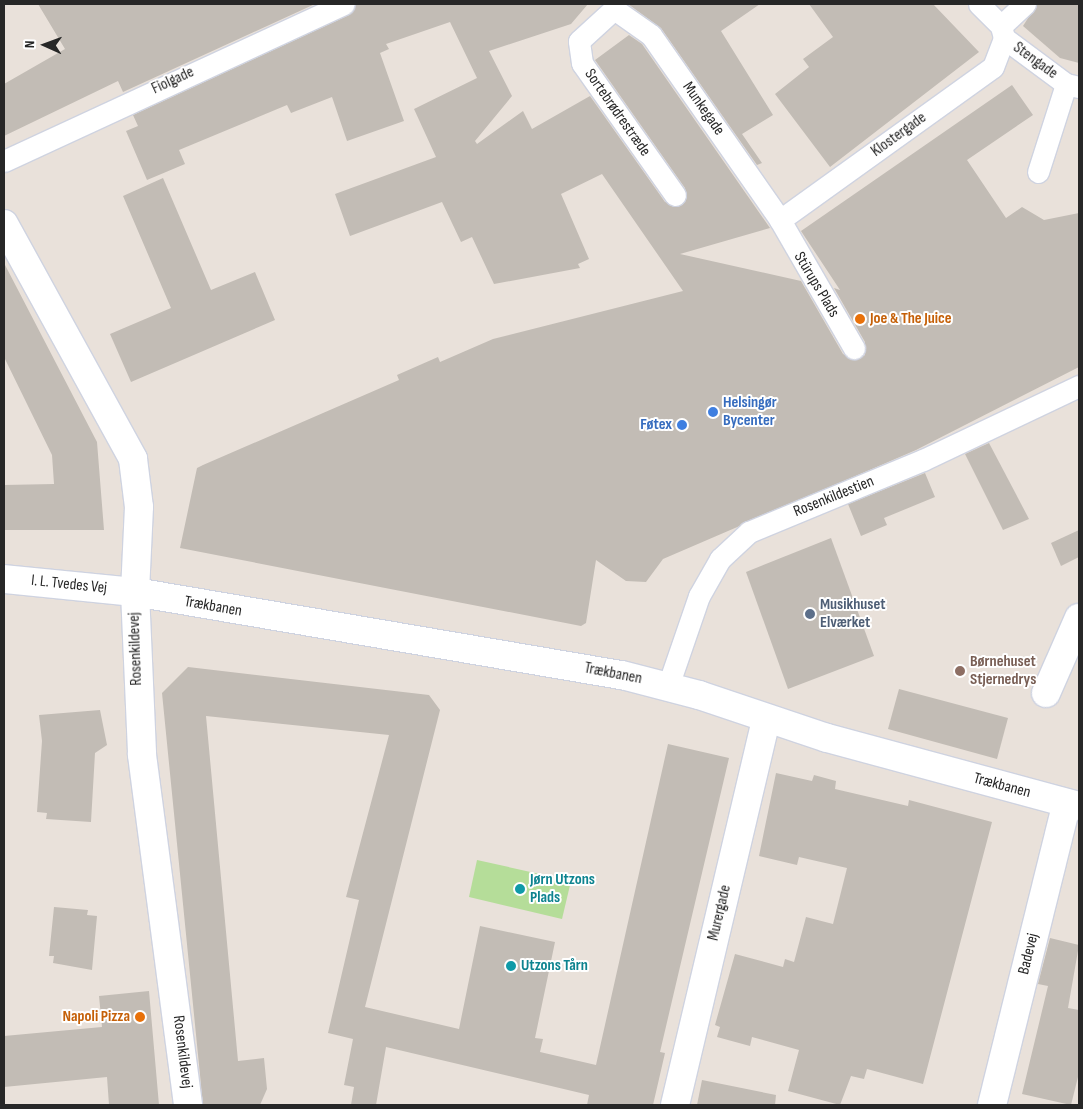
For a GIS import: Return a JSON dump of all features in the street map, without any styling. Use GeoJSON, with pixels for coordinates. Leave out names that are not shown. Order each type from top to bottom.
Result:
{"type":"FeatureCollection","features":[{"type":"Feature","properties":{"kind":"street","name":"Stengade"},"geometry":{"type":"LineString","coordinates":[[979,4],[1003,32],[1073,85]]}},
{"type":"Feature","properties":{"kind":"street"},"geometry":{"type":"LineString","coordinates":[[1003,32],[1025,4]]}},
{"type":"Feature","properties":{"kind":"street","name":"Fiolgade"},"geometry":{"type":"LineString","coordinates":[[4,161],[332,6]]}},
{"type":"Feature","properties":{"kind":"street","name":"Sortebrødrestræde"},"geometry":{"type":"LineString","coordinates":[[614,9],[579,41],[582,64],[675,195]]}},
{"type":"Feature","properties":{"kind":"street","name":"Munkegade"},"geometry":{"type":"LineString","coordinates":[[614,9],[651,35],[780,220]]}},
{"type":"Feature","properties":{"kind":"street","name":"Klostergade"},"geometry":{"type":"LineString","coordinates":[[780,220],[993,67],[1003,32]]}},
{"type":"Feature","properties":{"kind":"street"},"geometry":{"type":"LineString","coordinates":[[1038,172],[1073,85]]}},
{"type":"Feature","properties":{"kind":"street","name":"Stürups Plads"},"geometry":{"type":"LineString","coordinates":[[780,220],[854,348]]}},
{"type":"Feature","properties":{"kind":"street","name":"Rosenkildevej"},"geometry":{"type":"LineString","coordinates":[[4,224],[133,459],[138,507],[135,592],[142,756],[188,1105]]}},
{"type":"Feature","properties":{"kind":"street","name":"Rosenkildestien"},"geometry":{"type":"LineString","coordinates":[[668,686],[699,596],[720,559],[749,532],[923,460],[1079,386]]}},
{"type":"Feature","properties":{"kind":"street","name":"I. L. Tvedes Vej"},"geometry":{"type":"LineString","coordinates":[[4,578],[135,592]]}},
{"type":"Feature","properties":{"kind":"street","name":"Trækbanen"},"geometry":{"type":"LineString","coordinates":[[135,592],[668,686],[766,720],[1073,804]]}},
{"type":"Feature","properties":{"kind":"street"},"geometry":{"type":"LineString","coordinates":[[1046,693],[1079,618]]}},
{"type":"Feature","properties":{"kind":"street","name":"Murergade"},"geometry":{"type":"LineString","coordinates":[[675,1105],[766,720]]}},
{"type":"Feature","properties":{"kind":"street","name":"Badevej"},"geometry":{"type":"LineString","coordinates":[[992,1105],[1073,804]]}},
{"type":"Feature","properties":{"kind":"green space","name":"Jørn Utzons Plads"},"geometry":{"type":"Polygon","coordinates":[[[477,860],[571,881],[562,919],[469,897],[477,860]]]}},
{"type":"Feature","properties":{"kind":"building"},"geometry":{"type":"Polygon","coordinates":[[[38,4],[315,4],[123,92],[118,81],[4,136],[4,84],[65,49],[38,4]]]}},
{"type":"Feature","properties":{"kind":"building","name":"Helsingør Bycenter"},"geometry":{"type":"Polygon","coordinates":[[[356,4],[588,4],[571,24],[489,51],[512,96],[475,141],[477,144],[523,111],[532,129],[590,96],[665,202],[682,205],[686,200],[685,188],[595,60],[629,35],[642,44],[770,228],[680,254],[801,281],[843,354],[854,360],[865,355],[865,342],[834,288],[840,290],[801,231],[1012,85],[1033,115],[967,160],[1006,218],[1022,207],[1044,220],[1079,213],[1079,367],[916,450],[663,559],[646,582],[626,581],[596,560],[586,623],[581,626],[180,548],[197,468],[399,380],[397,375],[438,357],[440,362],[493,339],[683,291],[602,174],[561,194],[589,259],[578,264],[580,268],[494,284],[472,237],[461,242],[442,202],[350,236],[335,194],[436,157],[414,109],[477,78],[450,22],[386,44],[389,49],[380,53],[404,121],[347,141],[332,97],[291,113],[287,105],[179,150],[185,164],[147,180],[126,131],[138,126],[133,115],[349,15],[356,4]]]}},
{"type":"Feature","properties":{"kind":"building"},"geometry":{"type":"Polygon","coordinates":[[[628,4],[760,4],[721,31],[773,115],[742,134],[762,163],[757,165],[661,28],[628,4]]]}},
{"type":"Feature","properties":{"kind":"building"},"geometry":{"type":"Polygon","coordinates":[[[809,4],[933,4],[979,52],[830,167],[775,94],[809,67],[803,59],[833,37],[809,4]]]}},
{"type":"Feature","properties":{"kind":"building"},"geometry":{"type":"Polygon","coordinates":[[[1037,4],[1079,4],[1079,63],[1060,58],[1023,26],[1037,4]]]}},
{"type":"Feature","properties":{"kind":"building"},"geometry":{"type":"Polygon","coordinates":[[[163,178],[211,290],[255,272],[275,320],[131,382],[110,334],[171,308],[123,196],[163,178]]]}},
{"type":"Feature","properties":{"kind":"building"},"geometry":{"type":"Polygon","coordinates":[[[4,263],[97,442],[104,530],[4,530],[4,485],[54,484],[52,455],[4,357],[4,263]]]}},
{"type":"Feature","properties":{"kind":"building"},"geometry":{"type":"Polygon","coordinates":[[[989,443],[1029,519],[1003,530],[965,454],[989,443]]]}},
{"type":"Feature","properties":{"kind":"building"},"geometry":{"type":"Polygon","coordinates":[[[925,473],[935,497],[884,518],[887,525],[861,536],[848,504],[925,473]]]}},
{"type":"Feature","properties":{"kind":"building"},"geometry":{"type":"Polygon","coordinates":[[[1079,530],[1079,557],[1061,566],[1051,543],[1079,530]]]}},
{"type":"Feature","properties":{"kind":"building","name":"Musikhuset Elværket"},"geometry":{"type":"Polygon","coordinates":[[[831,538],[874,656],[788,689],[746,572],[831,538]]]}},
{"type":"Feature","properties":{"kind":"building"},"geometry":{"type":"Polygon","coordinates":[[[188,667],[429,695],[440,710],[365,1007],[459,1029],[480,926],[555,942],[535,1038],[543,1039],[540,1052],[596,1065],[668,744],[729,758],[660,1052],[665,1053],[653,1105],[587,1105],[589,1095],[386,1047],[376,1105],[351,1105],[354,1087],[344,1085],[353,1039],[328,1033],[359,900],[346,897],[389,735],[206,716],[238,1061],[264,1058],[267,1089],[260,1105],[203,1105],[162,693],[188,667]]]}},
{"type":"Feature","properties":{"kind":"building"},"geometry":{"type":"Polygon","coordinates":[[[899,689],[1008,718],[997,759],[888,729],[899,689]]]}},
{"type":"Feature","properties":{"kind":"building"},"geometry":{"type":"Polygon","coordinates":[[[100,710],[107,745],[95,753],[91,822],[46,819],[47,813],[37,812],[42,741],[39,715],[100,710]]]}},
{"type":"Feature","properties":{"kind":"building"},"geometry":{"type":"Polygon","coordinates":[[[776,773],[812,781],[814,775],[836,781],[835,789],[908,806],[909,800],[992,822],[923,1084],[867,1069],[864,1079],[851,1076],[840,1105],[788,1091],[799,1050],[752,1037],[750,1046],[717,1037],[720,1027],[715,1025],[735,954],[783,967],[785,959],[794,962],[806,917],[833,924],[847,868],[799,857],[797,865],[759,856],[776,773]]]}},
{"type":"Feature","properties":{"kind":"building"},"geometry":{"type":"Polygon","coordinates":[[[54,907],[88,910],[87,915],[97,916],[92,970],[53,963],[54,956],[49,956],[54,907]]]}},
{"type":"Feature","properties":{"kind":"building"},"geometry":{"type":"Polygon","coordinates":[[[1050,938],[1079,945],[1068,1008],[1079,1010],[1079,1073],[1071,1105],[1022,1094],[1048,986],[1038,984],[1050,938]]]}},
{"type":"Feature","properties":{"kind":"building"},"geometry":{"type":"Polygon","coordinates":[[[149,991],[159,1105],[109,1105],[107,1077],[4,1087],[4,1036],[102,1027],[99,996],[149,991]]]}},
{"type":"Feature","properties":{"kind":"building"},"geometry":{"type":"Polygon","coordinates":[[[702,1080],[776,1095],[775,1105],[697,1105],[702,1080]]]}},
{"type":"Feature","properties":{"kind":"place","name":"Joe & The Juice"},"geometry":{"type":"Point","coordinates":[860,319]}},
{"type":"Feature","properties":{"kind":"place","name":"Helsingør Bycenter"},"geometry":{"type":"Point","coordinates":[713,412]}},
{"type":"Feature","properties":{"kind":"place","name":"Føtex"},"geometry":{"type":"Point","coordinates":[682,425]}},
{"type":"Feature","properties":{"kind":"place","name":"Musikhuset Elværket"},"geometry":{"type":"Point","coordinates":[810,614]}},
{"type":"Feature","properties":{"kind":"place","name":"Børnehuset Stjernedrys"},"geometry":{"type":"Point","coordinates":[960,671]}},
{"type":"Feature","properties":{"kind":"place","name":"Jørn Utzons Plads"},"geometry":{"type":"Point","coordinates":[520,889]}},
{"type":"Feature","properties":{"kind":"place","name":"Utzons Tårn"},"geometry":{"type":"Point","coordinates":[511,966]}},
{"type":"Feature","properties":{"kind":"place","name":"Napoli Pizza"},"geometry":{"type":"Point","coordinates":[140,1017]}}]}
